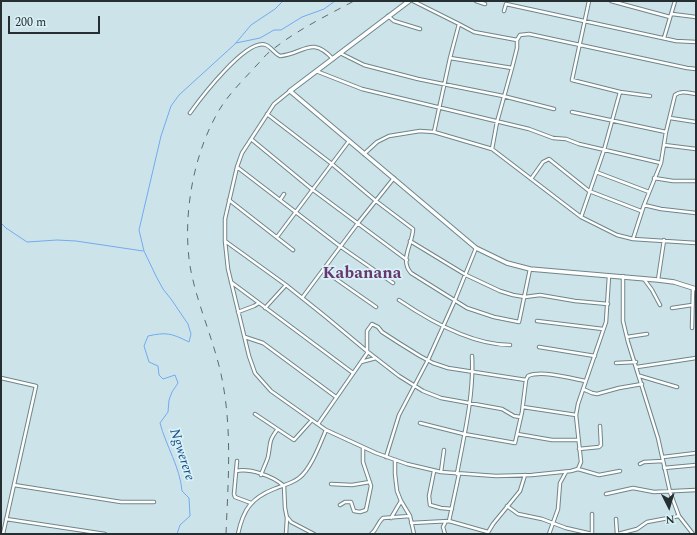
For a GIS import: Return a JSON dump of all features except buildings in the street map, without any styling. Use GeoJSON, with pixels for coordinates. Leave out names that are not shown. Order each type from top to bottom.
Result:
{"type":"FeatureCollection","features":[{"type":"Feature","properties":{"kind":"street"},"geometry":{"type":"LineString","coordinates":[[409,1],[274,104],[242,153],[237,167],[225,219],[225,241],[228,269],[249,356],[255,373],[271,391],[326,430],[386,457],[434,471],[496,476],[525,476],[566,472],[578,469],[599,475],[620,472]]}},
{"type":"Feature","properties":{"kind":"street"},"geometry":{"type":"LineString","coordinates":[[412,1],[474,32],[517,40]]}},
{"type":"Feature","properties":{"kind":"street"},"geometry":{"type":"LineString","coordinates":[[476,1],[485,4]]}},
{"type":"Feature","properties":{"kind":"street"},"geometry":{"type":"LineString","coordinates":[[589,1],[572,80],[620,92],[650,96]]}},
{"type":"Feature","properties":{"kind":"street"},"geometry":{"type":"LineString","coordinates":[[611,1],[671,15],[696,17]]}},
{"type":"Feature","properties":{"kind":"street"},"geometry":{"type":"LineString","coordinates":[[664,38],[675,1]]}},
{"type":"Feature","properties":{"kind":"street"},"geometry":{"type":"LineString","coordinates":[[504,11],[506,4],[664,38],[696,42]]}},
{"type":"Feature","properties":{"kind":"street"},"geometry":{"type":"LineString","coordinates":[[388,16],[394,21],[420,29]]}},
{"type":"Feature","properties":{"kind":"street"},"geometry":{"type":"LineString","coordinates":[[434,132],[459,24]]}},
{"type":"Feature","properties":{"kind":"street"},"geometry":{"type":"LineString","coordinates":[[492,149],[496,122],[512,68],[517,48],[517,40],[520,35],[529,34],[696,69]]}},
{"type":"Feature","properties":{"kind":"street"},"geometry":{"type":"LineString","coordinates":[[190,113],[236,58],[260,44],[266,45],[280,56],[311,47],[316,47],[323,49],[333,59]]}},
{"type":"Feature","properties":{"kind":"street"},"geometry":{"type":"LineString","coordinates":[[340,53],[364,65],[418,80],[503,96],[554,109]]}},
{"type":"Feature","properties":{"kind":"street"},"geometry":{"type":"LineString","coordinates":[[450,58],[512,68]]}},
{"type":"Feature","properties":{"kind":"street"},"geometry":{"type":"LineString","coordinates":[[316,71],[362,88],[529,129],[553,138],[566,139],[579,144],[661,163]]}},
{"type":"Feature","properties":{"kind":"street"},"geometry":{"type":"LineString","coordinates":[[290,91],[476,248],[508,263],[530,269],[658,280],[674,282],[694,288],[692,328]]}},
{"type":"Feature","properties":{"kind":"street"},"geometry":{"type":"LineString","coordinates":[[581,217],[604,150],[620,92]]}},
{"type":"Feature","properties":{"kind":"street"},"geometry":{"type":"LineString","coordinates":[[634,238],[641,211],[661,163],[666,132],[675,95],[685,92],[696,94]]}},
{"type":"Feature","properties":{"kind":"street"},"geometry":{"type":"LineString","coordinates":[[572,112],[666,132]]}},
{"type":"Feature","properties":{"kind":"street"},"geometry":{"type":"LineString","coordinates":[[267,114],[413,229],[413,236],[410,240],[406,265],[411,273],[467,308],[494,317],[519,322],[530,269]]}},
{"type":"Feature","properties":{"kind":"street"},"geometry":{"type":"LineString","coordinates":[[670,118],[696,122]]}},
{"type":"Feature","properties":{"kind":"street"},"geometry":{"type":"LineString","coordinates":[[364,154],[378,142],[389,136],[420,131],[434,132],[492,149],[581,217],[618,235],[634,238],[696,243]]}},
{"type":"Feature","properties":{"kind":"street"},"geometry":{"type":"LineString","coordinates":[[251,139],[313,190],[407,260]]}},
{"type":"Feature","properties":{"kind":"street"},"geometry":{"type":"LineString","coordinates":[[277,237],[349,141]]}},
{"type":"Feature","properties":{"kind":"street"},"geometry":{"type":"LineString","coordinates":[[664,145],[696,149]]}},
{"type":"Feature","properties":{"kind":"street"},"geometry":{"type":"LineString","coordinates":[[531,179],[543,162],[549,159],[589,191],[641,211]]}},
{"type":"Feature","properties":{"kind":"street"},"geometry":{"type":"LineString","coordinates":[[237,167],[341,247],[393,283]]}},
{"type":"Feature","properties":{"kind":"street"},"geometry":{"type":"LineString","coordinates":[[596,172],[649,192]]}},
{"type":"Feature","properties":{"kind":"street"},"geometry":{"type":"LineString","coordinates":[[302,298],[394,178]]}},
{"type":"Feature","properties":{"kind":"street"},"geometry":{"type":"LineString","coordinates":[[654,178],[673,181],[696,181]]}},
{"type":"Feature","properties":{"kind":"street"},"geometry":{"type":"LineString","coordinates":[[280,200],[284,194]]}},
{"type":"Feature","properties":{"kind":"street"},"geometry":{"type":"LineString","coordinates":[[229,200],[293,250]]}},
{"type":"Feature","properties":{"kind":"street"},"geometry":{"type":"LineString","coordinates":[[644,205],[661,209],[696,213]]}},
{"type":"Feature","properties":{"kind":"street"},"geometry":{"type":"LineString","coordinates":[[410,240],[466,275],[500,291],[525,297],[540,295],[575,301],[608,304]]}},
{"type":"Feature","properties":{"kind":"street"},"geometry":{"type":"LineString","coordinates":[[658,280],[664,240]]}},
{"type":"Feature","properties":{"kind":"street"},"geometry":{"type":"LineString","coordinates":[[225,241],[286,285],[367,352],[414,386],[433,396],[502,409],[514,416],[521,416]]}},
{"type":"Feature","properties":{"kind":"street"},"geometry":{"type":"LineString","coordinates":[[386,457],[399,415],[428,360],[466,275],[476,248]]}},
{"type":"Feature","properties":{"kind":"street"},"geometry":{"type":"LineString","coordinates":[[323,270],[376,307]]}},
{"type":"Feature","properties":{"kind":"street"},"geometry":{"type":"LineString","coordinates":[[578,469],[581,462],[576,415],[585,381],[606,322],[609,276]]}},
{"type":"Feature","properties":{"kind":"street"},"geometry":{"type":"LineString","coordinates":[[623,276],[623,321],[627,337],[636,362],[658,438],[670,492],[679,516],[693,534]]}},
{"type":"Feature","properties":{"kind":"street"},"geometry":{"type":"LineString","coordinates":[[643,279],[652,290],[660,305]]}},
{"type":"Feature","properties":{"kind":"street"},"geometry":{"type":"LineString","coordinates":[[231,282],[353,373]]}},
{"type":"Feature","properties":{"kind":"street"},"geometry":{"type":"LineString","coordinates":[[265,308],[286,285]]}},
{"type":"Feature","properties":{"kind":"street"},"geometry":{"type":"LineString","coordinates":[[399,300],[423,316],[443,326],[476,339],[510,345]]}},
{"type":"Feature","properties":{"kind":"street"},"geometry":{"type":"LineString","coordinates":[[238,312],[259,303]]}},
{"type":"Feature","properties":{"kind":"street"},"geometry":{"type":"LineString","coordinates":[[672,308],[692,305]]}},
{"type":"Feature","properties":{"kind":"street"},"geometry":{"type":"LineString","coordinates":[[537,321],[603,329]]}},
{"type":"Feature","properties":{"kind":"street"},"geometry":{"type":"LineString","coordinates":[[318,424],[367,352],[367,331],[372,324],[399,343],[428,360],[448,368],[526,380]]}},
{"type":"Feature","properties":{"kind":"street"},"geometry":{"type":"LineString","coordinates":[[627,337],[647,334]]}},
{"type":"Feature","properties":{"kind":"street"},"geometry":{"type":"LineString","coordinates":[[245,337],[263,343],[336,397]]}},
{"type":"Feature","properties":{"kind":"street"},"geometry":{"type":"LineString","coordinates":[[539,347],[595,356]]}},
{"type":"Feature","properties":{"kind":"street"},"geometry":{"type":"LineString","coordinates":[[445,534],[443,527],[448,521],[452,509],[470,404],[473,372],[472,356]]}},
{"type":"Feature","properties":{"kind":"street"},"geometry":{"type":"LineString","coordinates":[[361,362],[376,358]]}},
{"type":"Feature","properties":{"kind":"street"},"geometry":{"type":"LineString","coordinates":[[637,367],[696,358]]}},
{"type":"Feature","properties":{"kind":"street"},"geometry":{"type":"LineString","coordinates":[[616,363],[636,362]]}},
{"type":"Feature","properties":{"kind":"street"},"geometry":{"type":"LineString","coordinates":[[420,424],[515,443],[523,406],[526,380],[528,376],[536,373],[585,381]]}},
{"type":"Feature","properties":{"kind":"street"},"geometry":{"type":"LineString","coordinates":[[640,376],[677,387]]}},
{"type":"Feature","properties":{"kind":"street"},"geometry":{"type":"LineString","coordinates":[[1,378],[36,386],[3,534]]}},
{"type":"Feature","properties":{"kind":"street"},"geometry":{"type":"LineString","coordinates":[[583,389],[597,394],[642,384]]}},
{"type":"Feature","properties":{"kind":"street"},"geometry":{"type":"LineString","coordinates":[[523,406],[576,415]]}},
{"type":"Feature","properties":{"kind":"street"},"geometry":{"type":"LineString","coordinates":[[254,414],[266,420],[277,430],[294,440],[312,420]]}},
{"type":"Feature","properties":{"kind":"street"},"geometry":{"type":"LineString","coordinates":[[579,449],[600,447],[600,426]]}},
{"type":"Feature","properties":{"kind":"street"},"geometry":{"type":"LineString","coordinates":[[261,475],[268,459],[270,440],[277,430]]}},
{"type":"Feature","properties":{"kind":"street"},"geometry":{"type":"LineString","coordinates":[[238,534],[243,516],[251,503],[258,496],[289,484],[301,477],[311,462],[326,430]]}},
{"type":"Feature","properties":{"kind":"street"},"geometry":{"type":"LineString","coordinates":[[517,434],[552,440],[578,440]]}},
{"type":"Feature","properties":{"kind":"street"},"geometry":{"type":"LineString","coordinates":[[340,505],[345,502],[351,502],[354,511],[360,512],[366,510],[372,489],[363,462],[363,447]]}},
{"type":"Feature","properties":{"kind":"street"},"geometry":{"type":"LineString","coordinates":[[441,472],[444,450]]}},
{"type":"Feature","properties":{"kind":"street"},"geometry":{"type":"LineString","coordinates":[[662,457],[696,453]]}},
{"type":"Feature","properties":{"kind":"street"},"geometry":{"type":"LineString","coordinates":[[395,460],[396,486],[401,501],[410,516],[414,534]]}},
{"type":"Feature","properties":{"kind":"street"},"geometry":{"type":"LineString","coordinates":[[237,461],[235,497],[251,503]]}},
{"type":"Feature","properties":{"kind":"street"},"geometry":{"type":"LineString","coordinates":[[640,464],[644,462],[663,461]]}},
{"type":"Feature","properties":{"kind":"street"},"geometry":{"type":"LineString","coordinates":[[664,468],[696,465]]}},
{"type":"Feature","properties":{"kind":"street"},"geometry":{"type":"LineString","coordinates":[[236,471],[244,470],[261,475],[279,481],[284,486],[287,518],[286,534]]}},
{"type":"Feature","properties":{"kind":"street"},"geometry":{"type":"LineString","coordinates":[[434,471],[429,496],[430,505],[452,509]]}},
{"type":"Feature","properties":{"kind":"street"},"geometry":{"type":"LineString","coordinates":[[550,534],[558,509],[560,483],[566,472]]}},
{"type":"Feature","properties":{"kind":"street"},"geometry":{"type":"LineString","coordinates":[[411,523],[448,521],[488,533],[493,524],[520,491],[525,476]]}},
{"type":"Feature","properties":{"kind":"street"},"geometry":{"type":"LineString","coordinates":[[331,484],[352,485],[370,482]]}},
{"type":"Feature","properties":{"kind":"street"},"geometry":{"type":"LineString","coordinates":[[14,485],[121,502],[154,502]]}},
{"type":"Feature","properties":{"kind":"street"},"geometry":{"type":"LineString","coordinates":[[606,494],[633,488],[654,492],[696,490]]}},
{"type":"Feature","properties":{"kind":"street"},"geometry":{"type":"LineString","coordinates":[[391,518],[401,501]]}},
{"type":"Feature","properties":{"kind":"street"},"geometry":{"type":"LineString","coordinates":[[507,506],[518,514],[535,517],[592,534],[592,514]]}},
{"type":"Feature","properties":{"kind":"street"},"geometry":{"type":"LineString","coordinates":[[371,534],[376,530],[382,519],[410,516]]}},
{"type":"Feature","properties":{"kind":"street"},"geometry":{"type":"LineString","coordinates":[[616,519],[618,534],[637,529],[647,522],[679,516]]}},
{"type":"Feature","properties":{"kind":"street"},"geometry":{"type":"LineString","coordinates":[[287,518],[291,522],[314,534]]}},
{"type":"Feature","properties":{"kind":"street"},"geometry":{"type":"LineString","coordinates":[[6,519],[105,534]]}},
{"type":"Feature","properties":{"kind":"waterway","name":"Ngwerere"},"geometry":{"type":"LineString","coordinates":[[177,534],[180,525],[190,516],[189,498],[182,491],[179,473],[160,423],[168,412],[169,400],[178,383],[175,375],[163,379],[159,375],[158,366],[149,362],[144,346],[148,336],[168,334],[189,342],[191,334],[188,324],[163,289],[156,276],[144,251],[139,230],[161,136],[171,106],[179,95],[235,44],[251,25],[275,9],[283,1]]}},
{"type":"Feature","properties":{"kind":"waterway"},"geometry":{"type":"LineString","coordinates":[[236,43],[260,38],[274,30],[281,30],[302,17],[324,9],[335,1]]}},
{"type":"Feature","properties":{"kind":"waterway"},"geometry":{"type":"LineString","coordinates":[[1,223],[27,242],[57,240],[76,241],[143,251]]}},
{"type":"Feature","properties":{"kind":"railway"},"geometry":{"type":"LineString","coordinates":[[226,534],[229,459],[226,403],[216,354],[193,281],[188,246],[189,203],[198,161],[204,141],[223,104],[238,85],[268,54],[291,36],[354,1]]}},
{"type":"Feature","properties":{"kind":"district","name":"Kabanana"},"geometry":{"type":"Point","coordinates":[362,275]}}]}
